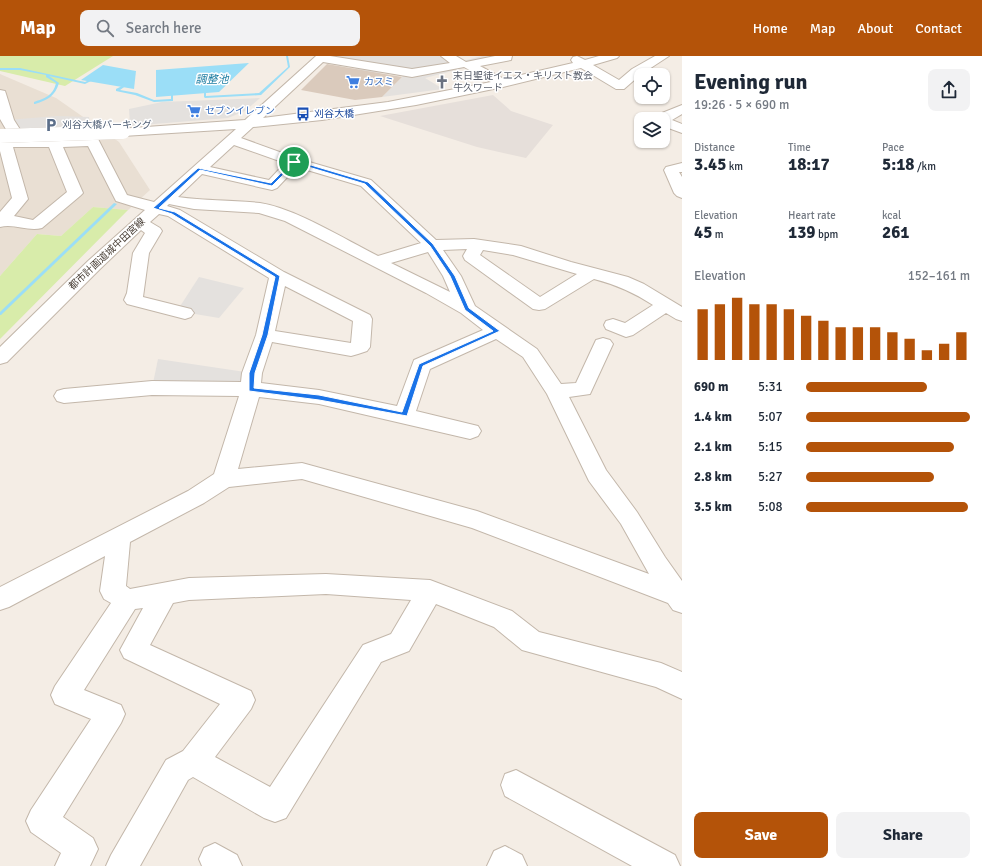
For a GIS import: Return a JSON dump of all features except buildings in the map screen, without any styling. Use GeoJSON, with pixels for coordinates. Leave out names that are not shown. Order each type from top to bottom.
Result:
{"type":"FeatureCollection","features":[{"type":"Feature","properties":{"kind":"street"},"geometry":{"type":"LineString","coordinates":[[322,57],[412,73],[462,64],[447,56]]}},
{"type":"Feature","properties":{"kind":"street"},"geometry":{"type":"LineString","coordinates":[[571,56],[620,86],[636,72],[662,56]]}},
{"type":"Feature","properties":{"kind":"street"},"geometry":{"type":"LineString","coordinates":[[3,139],[249,124],[313,117],[455,94],[613,56]]}},
{"type":"Feature","properties":{"kind":"street","name":"都市計画道城中田宮線"},"geometry":{"type":"LineString","coordinates":[[0,358],[89,270],[322,57]]}},
{"type":"Feature","properties":{"kind":"street"},"geometry":{"type":"LineString","coordinates":[[503,83],[468,65],[507,57]]}},
{"type":"Feature","properties":{"kind":"street"},"geometry":{"type":"LineString","coordinates":[[0,94],[7,120],[14,131],[3,139]]}},
{"type":"Feature","properties":{"kind":"street"},"geometry":{"type":"LineString","coordinates":[[682,109],[667,116],[665,120],[667,123],[682,129]]}},
{"type":"Feature","properties":{"kind":"street"},"geometry":{"type":"LineString","coordinates":[[3,139],[55,143],[93,142],[121,198],[160,204],[194,204],[261,208],[291,218],[467,308],[497,331],[530,353],[556,391],[597,475],[629,518],[656,564],[680,599]]}},
{"type":"Feature","properties":{"kind":"street"},"geometry":{"type":"LineString","coordinates":[[1,220],[20,199],[3,139]]}},
{"type":"Feature","properties":{"kind":"street"},"geometry":{"type":"LineString","coordinates":[[231,140],[294,162],[366,183],[432,245],[452,276],[467,308]]}},
{"type":"Feature","properties":{"kind":"street"},"geometry":{"type":"LineString","coordinates":[[1,220],[36,225],[75,193],[55,143]]}},
{"type":"Feature","properties":{"kind":"street"},"geometry":{"type":"LineString","coordinates":[[199,168],[272,185],[294,162]]}},
{"type":"Feature","properties":{"kind":"street"},"geometry":{"type":"LineString","coordinates":[[682,166],[671,170],[682,193]]}},
{"type":"Feature","properties":{"kind":"street"},"geometry":{"type":"LineString","coordinates":[[160,204],[278,276],[364,319],[360,347],[351,350],[265,335]]}},
{"type":"Feature","properties":{"kind":"street"},"geometry":{"type":"LineString","coordinates":[[140,223],[154,231],[141,253],[136,293],[133,300],[185,312]]}},
{"type":"Feature","properties":{"kind":"street"},"geometry":{"type":"LineString","coordinates":[[376,262],[432,245],[478,245],[515,250],[622,281],[638,288],[682,315]]}},
{"type":"Feature","properties":{"kind":"street"},"geometry":{"type":"LineString","coordinates":[[478,245],[471,256],[539,305],[591,273]]}},
{"type":"Feature","properties":{"kind":"street"},"geometry":{"type":"LineString","coordinates":[[224,479],[251,389],[252,373],[265,335],[278,276]]}},
{"type":"Feature","properties":{"kind":"street"},"geometry":{"type":"LineString","coordinates":[[613,325],[626,331],[665,305]]}},
{"type":"Feature","properties":{"kind":"street"},"geometry":{"type":"LineString","coordinates":[[404,414],[421,365],[497,331]]}},
{"type":"Feature","properties":{"kind":"street"},"geometry":{"type":"LineString","coordinates":[[556,391],[583,389],[603,344]]}},
{"type":"Feature","properties":{"kind":"street"},"geometry":{"type":"LineString","coordinates":[[64,396],[152,388],[251,389],[319,398],[404,414],[470,431]]}},
{"type":"Feature","properties":{"kind":"street"},"geometry":{"type":"LineString","coordinates":[[0,599],[196,497],[224,479],[302,471],[477,520],[680,599]]}},
{"type":"Feature","properties":{"kind":"street"},"geometry":{"type":"LineString","coordinates":[[119,536],[113,591],[127,600],[189,589],[326,584],[430,591],[503,619],[530,642],[661,676],[682,686]]}},
{"type":"Feature","properties":{"kind":"street"},"geometry":{"type":"LineString","coordinates":[[194,761],[275,807],[372,653],[400,643],[430,591]]}},
{"type":"Feature","properties":{"kind":"street"},"geometry":{"type":"LineString","coordinates":[[122,866],[177,770],[194,761],[241,700],[133,650],[166,593]]}},
{"type":"Feature","properties":{"kind":"street"},"geometry":{"type":"LineString","coordinates":[[71,866],[82,849],[42,821],[111,714],[65,694],[127,600]]}},
{"type":"Feature","properties":{"kind":"street"},"geometry":{"type":"LineString","coordinates":[[516,785],[664,866]]}},
{"type":"Feature","properties":{"kind":"street"},"geometry":{"type":"LineString","coordinates":[[503,866],[505,862],[511,866]]}},
{"type":"Feature","properties":{"kind":"shaded area"},"geometry":{"type":"Polygon","coordinates":[[[336,56],[454,56],[463,61],[482,56],[507,57],[425,78],[443,89],[382,97],[404,75],[383,71],[379,73],[354,70],[356,68],[329,63],[336,56]]]}},
{"type":"Feature","properties":{"kind":"shaded area"},"geometry":{"type":"Polygon","coordinates":[[[0,74],[56,98],[119,142],[150,190],[128,210],[93,207],[61,236],[37,234],[0,276],[0,74]]]}},
{"type":"Feature","properties":{"kind":"shaded area"},"geometry":{"type":"Polygon","coordinates":[[[493,95],[511,111],[553,125],[526,158],[477,147],[380,116],[493,95]]]}},
{"type":"Feature","properties":{"kind":"shaded area"},"geometry":{"type":"Polygon","coordinates":[[[260,98],[245,111],[228,118],[130,126],[129,109],[162,102],[260,98]]]}},
{"type":"Feature","properties":{"kind":"shaded area","name":"刈谷大橋パーキング"},"geometry":{"type":"Polygon","coordinates":[[[57,116],[89,117],[91,130],[14,131],[7,120],[57,116]]]}},
{"type":"Feature","properties":{"kind":"shaded area"},"geometry":{"type":"Polygon","coordinates":[[[199,277],[244,288],[219,318],[177,311],[199,277]]]}},
{"type":"Feature","properties":{"kind":"shaded area"},"geometry":{"type":"Polygon","coordinates":[[[158,359],[252,373],[251,389],[152,388],[158,359]]]}},
{"type":"Feature","properties":{"kind":"green space"},"geometry":{"type":"Polygon","coordinates":[[[0,56],[113,56],[65,86],[0,71],[0,56]]]}},
{"type":"Feature","properties":{"kind":"green space"},"geometry":{"type":"Polygon","coordinates":[[[93,207],[128,210],[0,339],[0,276],[37,234],[61,236],[93,207]]]}},
{"type":"Feature","properties":{"kind":"water","name":"調整池"},"geometry":{"type":"Polygon","coordinates":[[[249,63],[219,92],[156,97],[156,70],[249,63]]]}},
{"type":"Feature","properties":{"kind":"water"},"geometry":{"type":"Polygon","coordinates":[[[103,65],[136,71],[134,89],[81,80],[103,65]]]}},
{"type":"Feature","properties":{"kind":"waterway"},"geometry":{"type":"LineString","coordinates":[[203,90],[205,90],[205,97],[260,94],[289,67],[287,56]]}},
{"type":"Feature","properties":{"kind":"waterway"},"geometry":{"type":"LineString","coordinates":[[0,69],[20,69],[85,83],[94,79]]}},
{"type":"Feature","properties":{"kind":"waterway"},"geometry":{"type":"LineString","coordinates":[[35,103],[53,94],[57,87],[58,83],[47,76]]}},
{"type":"Feature","properties":{"kind":"waterway"},"geometry":{"type":"LineString","coordinates":[[124,84],[126,85],[117,90],[136,94],[154,101],[172,100],[172,93],[175,93]]}},
{"type":"Feature","properties":{"kind":"waterway"},"geometry":{"type":"LineString","coordinates":[[0,314],[115,204]]}},
{"type":"Feature","properties":{"kind":"place","name":"カスミ"},"geometry":{"type":"Point","coordinates":[353,82]}},
{"type":"Feature","properties":{"kind":"place","name":"末日聖徒イエス・キリスト教会 牛久ワード"},"geometry":{"type":"Point","coordinates":[442,82]}},
{"type":"Feature","properties":{"kind":"place","name":"セブンイレブン"},"geometry":{"type":"Point","coordinates":[194,111]}},
{"type":"Feature","properties":{"kind":"place","name":"刈谷大橋"},"geometry":{"type":"Point","coordinates":[303,114]}},
{"type":"Feature","properties":{"kind":"place","name":"刈谷大橋パーキング"},"geometry":{"type":"Point","coordinates":[51,125]}},
{"type":"Feature","properties":{"kind":"route"},"geometry":{"type":"LineString","coordinates":[[294,162],[366,183],[432,245],[452,276],[467,308],[497,331],[421,365],[404,414],[319,398],[251,389],[252,373],[265,335],[278,276],[174,213],[156,208],[199,168],[272,185],[294,162]]}}]}
